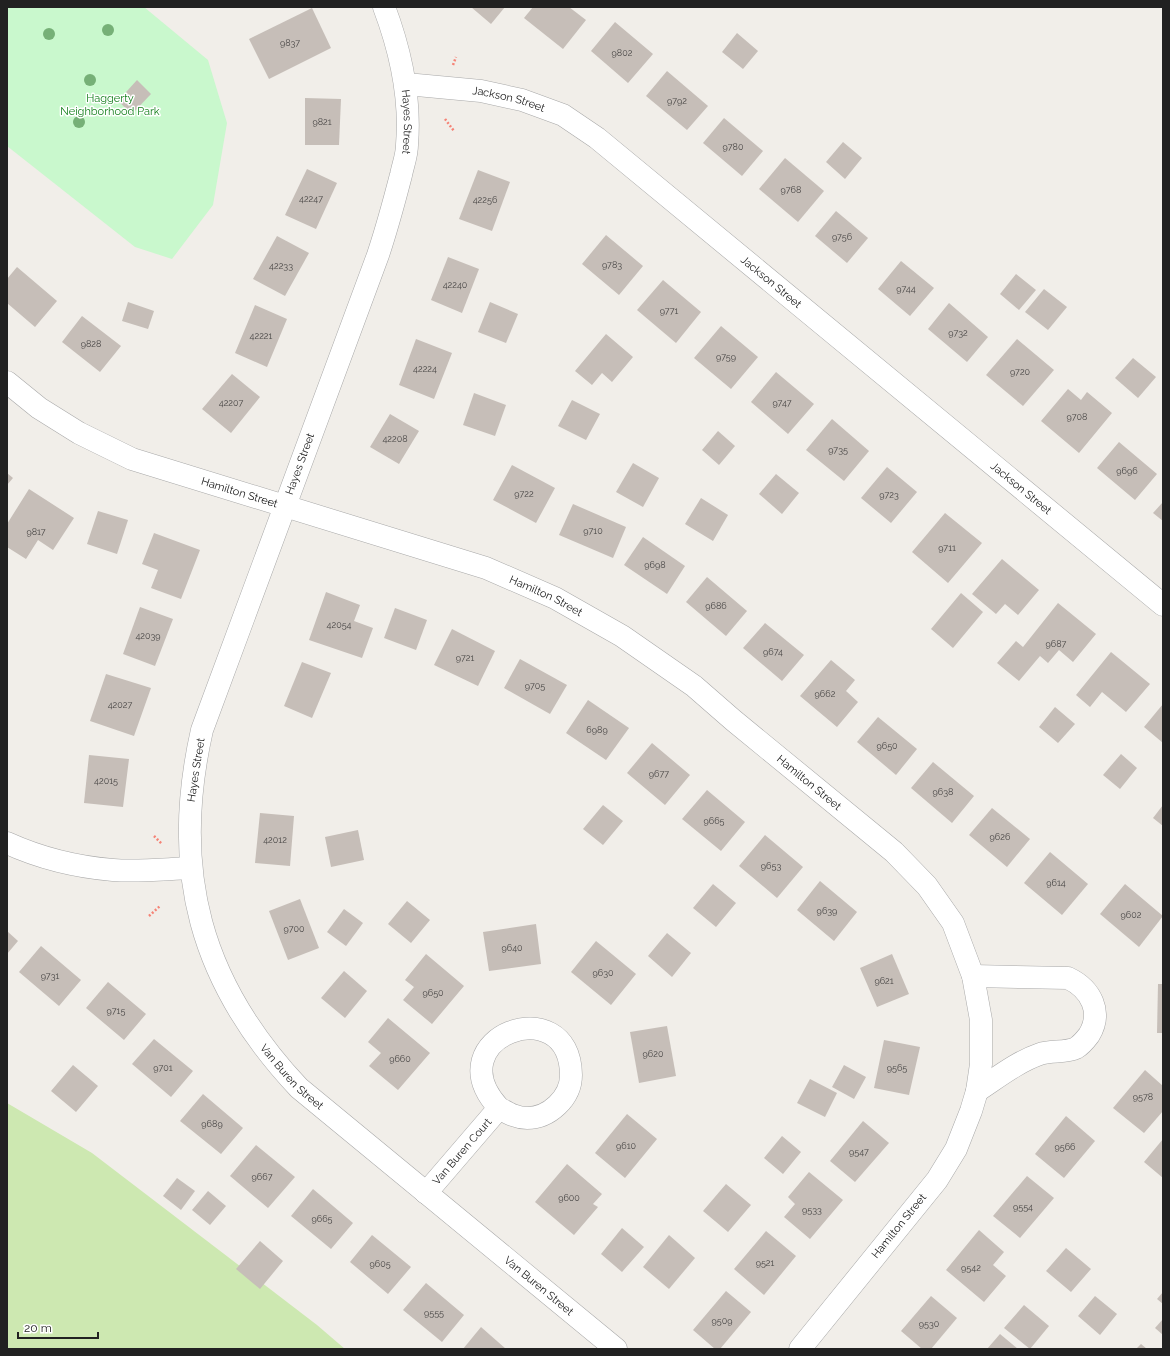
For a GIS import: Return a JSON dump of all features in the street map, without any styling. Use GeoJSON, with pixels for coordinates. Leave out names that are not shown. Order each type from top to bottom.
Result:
{"type":"FeatureCollection","features":[{"type":"Feature","properties":{"kind":"street"},"geometry":{"type":"LineString","coordinates":[[384,7],[397,41],[406,84]]}},
{"type":"Feature","properties":{"kind":"street","name":"Hayes Street"},"geometry":{"type":"LineString","coordinates":[[190,868],[190,795],[202,730],[392,215],[407,147],[409,116],[406,84]]}},
{"type":"Feature","properties":{"kind":"street","name":"Jackson Street"},"geometry":{"type":"LineString","coordinates":[[406,84],[481,91],[522,100],[562,115],[597,138],[1163,605]]}},
{"type":"Feature","properties":{"kind":"street","name":"Hamilton Street"},"geometry":{"type":"LineString","coordinates":[[7,382],[39,408],[79,433],[132,458],[486,568],[555,598],[622,636],[663,663],[694,686],[733,720],[894,852],[926,886],[953,923],[973,976],[981,1020],[981,1064],[977,1091],[956,1149],[937,1180],[800,1349]]}},
{"type":"Feature","properties":{"kind":"street"},"geometry":{"type":"LineString","coordinates":[[7,843],[22,850],[67,864],[114,870],[190,868]]}},
{"type":"Feature","properties":{"kind":"street","name":"Van Buren Street"},"geometry":{"type":"LineString","coordinates":[[190,868],[198,915],[211,953],[234,1004],[279,1067],[304,1093],[616,1349]]}},
{"type":"Feature","properties":{"kind":"street"},"geometry":{"type":"LineString","coordinates":[[973,976],[1068,978],[1078,983],[1089,993],[1094,1004],[1096,1015],[1094,1027],[1086,1039],[1076,1048],[1042,1054],[1024,1061],[977,1091]]}},
{"type":"Feature","properties":{"kind":"street","name":"Van Buren Court"},"geometry":{"type":"LineString","coordinates":[[529,1028],[543,1031],[555,1038],[566,1050],[571,1064],[571,1080],[566,1095],[556,1107],[543,1115],[528,1118],[512,1116],[498,1108],[486,1092],[482,1071],[484,1057],[492,1045],[502,1035],[515,1030],[529,1028]]}},
{"type":"Feature","properties":{"kind":"street","name":"Van Buren Court"},"geometry":{"type":"LineString","coordinates":[[426,1193],[498,1108]]}},
{"type":"Feature","properties":{"kind":"path"},"geometry":{"type":"LineString","coordinates":[[445,119],[454,131]]}},
{"type":"Feature","properties":{"kind":"path"},"geometry":{"type":"LineString","coordinates":[[154,836],[167,848]]}},
{"type":"Feature","properties":{"kind":"path"},"geometry":{"type":"LineString","coordinates":[[149,916],[160,906]]}},
{"type":"Feature","properties":{"kind":"green space","name":"Haggerty Neighborhood Park"},"geometry":{"type":"Polygon","coordinates":[[[7,7],[144,7],[208,60],[227,123],[213,205],[172,259],[135,247],[7,146],[7,7]]]}},
{"type":"Feature","properties":{"kind":"green space"},"geometry":{"type":"Polygon","coordinates":[[[7,1103],[92,1153],[317,1325],[345,1349],[7,1349],[7,1103]]]}},
{"type":"Feature","properties":{"kind":"building"},"geometry":{"type":"Polygon","coordinates":[[[471,7],[505,7],[491,24],[471,7]]]}},
{"type":"Feature","properties":{"kind":"building"},"geometry":{"type":"Polygon","coordinates":[[[533,7],[569,7],[586,20],[563,49],[524,18],[533,7]]]}},
{"type":"Feature","properties":{"kind":"building"},"geometry":{"type":"Polygon","coordinates":[[[312,8],[331,48],[269,79],[249,39],[312,8]]]}},
{"type":"Feature","properties":{"kind":"building"},"geometry":{"type":"Polygon","coordinates":[[[615,22],[653,54],[628,83],[591,51],[615,22]]]}},
{"type":"Feature","properties":{"kind":"building"},"geometry":{"type":"Polygon","coordinates":[[[737,33],[758,51],[743,69],[722,52],[737,33]]]}},
{"type":"Feature","properties":{"kind":"building"},"geometry":{"type":"Polygon","coordinates":[[[667,71],[708,106],[687,130],[646,96],[667,71]]]}},
{"type":"Feature","properties":{"kind":"building"},"geometry":{"type":"Polygon","coordinates":[[[137,80],[151,94],[132,114],[118,101],[137,80]]]}},
{"type":"Feature","properties":{"kind":"building"},"geometry":{"type":"Polygon","coordinates":[[[305,98],[341,99],[339,145],[305,145],[305,98]]]}},
{"type":"Feature","properties":{"kind":"building"},"geometry":{"type":"Polygon","coordinates":[[[724,118],[763,151],[742,176],[703,143],[724,118]]]}},
{"type":"Feature","properties":{"kind":"building"},"geometry":{"type":"Polygon","coordinates":[[[843,142],[862,158],[845,179],[826,162],[843,142]]]}},
{"type":"Feature","properties":{"kind":"building"},"geometry":{"type":"Polygon","coordinates":[[[785,158],[824,191],[798,222],[759,189],[785,158]]]}},
{"type":"Feature","properties":{"kind":"building"},"geometry":{"type":"Polygon","coordinates":[[[307,169],[337,183],[316,229],[285,215],[307,169]]]}},
{"type":"Feature","properties":{"kind":"building"},"geometry":{"type":"Polygon","coordinates":[[[478,170],[510,182],[492,231],[459,219],[478,170]]]}},
{"type":"Feature","properties":{"kind":"building"},"geometry":{"type":"Polygon","coordinates":[[[836,211],[868,238],[847,263],[815,236],[836,211]]]}},
{"type":"Feature","properties":{"kind":"building"},"geometry":{"type":"Polygon","coordinates":[[[606,235],[643,266],[619,295],[582,264],[606,235]]]}},
{"type":"Feature","properties":{"kind":"building"},"geometry":{"type":"Polygon","coordinates":[[[277,236],[309,253],[285,296],[253,279],[277,236]]]}},
{"type":"Feature","properties":{"kind":"building"},"geometry":{"type":"Polygon","coordinates":[[[448,257],[479,269],[462,313],[431,300],[448,257]]]}},
{"type":"Feature","properties":{"kind":"building"},"geometry":{"type":"Polygon","coordinates":[[[901,261],[934,288],[910,316],[878,289],[901,261]]]}},
{"type":"Feature","properties":{"kind":"building"},"geometry":{"type":"Polygon","coordinates":[[[17,267],[57,301],[35,327],[7,303],[7,279],[17,267]]]}},
{"type":"Feature","properties":{"kind":"building"},"geometry":{"type":"Polygon","coordinates":[[[1016,274],[1036,290],[1019,310],[1000,294],[1016,274]]]}},
{"type":"Feature","properties":{"kind":"building"},"geometry":{"type":"Polygon","coordinates":[[[663,280],[701,312],[676,343],[637,310],[663,280]]]}},
{"type":"Feature","properties":{"kind":"building"},"geometry":{"type":"Polygon","coordinates":[[[1044,289],[1067,307],[1048,330],[1025,312],[1044,289]]]}},
{"type":"Feature","properties":{"kind":"building"},"geometry":{"type":"Polygon","coordinates":[[[128,302],[154,311],[148,329],[122,321],[128,302]]]}},
{"type":"Feature","properties":{"kind":"building"},"geometry":{"type":"Polygon","coordinates":[[[490,302],[518,314],[506,343],[478,332],[490,302]]]}},
{"type":"Feature","properties":{"kind":"building"},"geometry":{"type":"Polygon","coordinates":[[[949,303],[988,337],[967,362],[928,329],[949,303]]]}},
{"type":"Feature","properties":{"kind":"building"},"geometry":{"type":"Polygon","coordinates":[[[255,305],[287,319],[267,367],[235,353],[255,305]]]}},
{"type":"Feature","properties":{"kind":"building"},"geometry":{"type":"Polygon","coordinates":[[[82,316],[121,346],[100,372],[62,342],[82,316]]]}},
{"type":"Feature","properties":{"kind":"building"},"geometry":{"type":"Polygon","coordinates":[[[721,326],[758,357],[731,389],[694,358],[721,326]]]}},
{"type":"Feature","properties":{"kind":"building"},"geometry":{"type":"Polygon","coordinates":[[[606,334],[633,357],[612,382],[602,373],[592,385],[575,371],[606,334]]]}},
{"type":"Feature","properties":{"kind":"building"},"geometry":{"type":"Polygon","coordinates":[[[416,339],[452,353],[434,399],[399,385],[416,339]]]}},
{"type":"Feature","properties":{"kind":"building"},"geometry":{"type":"Polygon","coordinates":[[[1017,339],[1054,370],[1023,406],[986,375],[1017,339]]]}},
{"type":"Feature","properties":{"kind":"building"},"geometry":{"type":"Polygon","coordinates":[[[1133,358],[1156,377],[1138,398],[1115,378],[1133,358]]]}},
{"type":"Feature","properties":{"kind":"building"},"geometry":{"type":"Polygon","coordinates":[[[776,372],[814,404],[788,434],[751,402],[776,372]]]}},
{"type":"Feature","properties":{"kind":"building"},"geometry":{"type":"Polygon","coordinates":[[[232,374],[260,397],[231,433],[202,409],[232,374]]]}},
{"type":"Feature","properties":{"kind":"building"},"geometry":{"type":"Polygon","coordinates":[[[1068,389],[1081,400],[1087,392],[1112,413],[1079,453],[1041,421],[1068,389]]]}},
{"type":"Feature","properties":{"kind":"building"},"geometry":{"type":"Polygon","coordinates":[[[474,393],[506,405],[495,436],[463,425],[474,393]]]}},
{"type":"Feature","properties":{"kind":"building"},"geometry":{"type":"Polygon","coordinates":[[[572,400],[600,414],[586,440],[558,426],[572,400]]]}},
{"type":"Feature","properties":{"kind":"building"},"geometry":{"type":"Polygon","coordinates":[[[390,414],[419,431],[399,464],[370,447],[390,414]]]}},
{"type":"Feature","properties":{"kind":"building"},"geometry":{"type":"Polygon","coordinates":[[[832,419],[869,451],[844,481],[806,450],[832,419]]]}},
{"type":"Feature","properties":{"kind":"building"},"geometry":{"type":"Polygon","coordinates":[[[718,431],[735,446],[719,465],[702,450],[718,431]]]}},
{"type":"Feature","properties":{"kind":"building"},"geometry":{"type":"Polygon","coordinates":[[[1119,442],[1157,474],[1135,500],[1097,468],[1119,442]]]}},
{"type":"Feature","properties":{"kind":"building"},"geometry":{"type":"Polygon","coordinates":[[[633,463],[659,478],[643,507],[616,492],[633,463]]]}},
{"type":"Feature","properties":{"kind":"building"},"geometry":{"type":"Polygon","coordinates":[[[512,465],[555,488],[536,523],[493,500],[512,465]]]}},
{"type":"Feature","properties":{"kind":"building"},"geometry":{"type":"Polygon","coordinates":[[[887,467],[917,492],[891,523],[861,498],[887,467]]]}},
{"type":"Feature","properties":{"kind":"building"},"geometry":{"type":"Polygon","coordinates":[[[7,473],[13,478],[7,485],[7,473]]]}},
{"type":"Feature","properties":{"kind":"building"},"geometry":{"type":"Polygon","coordinates":[[[776,474],[799,493],[782,514],[759,494],[776,474]]]}},
{"type":"Feature","properties":{"kind":"building"},"geometry":{"type":"Polygon","coordinates":[[[29,489],[74,518],[53,550],[38,540],[26,559],[7,547],[7,524],[29,489]]]}},
{"type":"Feature","properties":{"kind":"building"},"geometry":{"type":"Polygon","coordinates":[[[701,498],[728,515],[713,541],[685,524],[701,498]]]}},
{"type":"Feature","properties":{"kind":"building"},"geometry":{"type":"Polygon","coordinates":[[[1163,502],[1163,521],[1153,513],[1163,502]]]}},
{"type":"Feature","properties":{"kind":"building"},"geometry":{"type":"Polygon","coordinates":[[[573,504],[626,527],[613,558],[559,535],[573,504]]]}},
{"type":"Feature","properties":{"kind":"building"},"geometry":{"type":"Polygon","coordinates":[[[98,511],[128,520],[117,554],[87,544],[98,511]]]}},
{"type":"Feature","properties":{"kind":"building"},"geometry":{"type":"Polygon","coordinates":[[[945,513],[982,543],[948,583],[912,552],[945,513]]]}},
{"type":"Feature","properties":{"kind":"building"},"geometry":{"type":"Polygon","coordinates":[[[154,533],[200,550],[181,599],[151,588],[158,570],[142,564],[154,533]]]}},
{"type":"Feature","properties":{"kind":"building"},"geometry":{"type":"Polygon","coordinates":[[[643,537],[685,566],[667,594],[624,565],[643,537]]]}},
{"type":"Feature","properties":{"kind":"building"},"geometry":{"type":"Polygon","coordinates":[[[1002,559],[1039,590],[1018,615],[1005,604],[996,614],[972,594],[1002,559]]]}},
{"type":"Feature","properties":{"kind":"building"},"geometry":{"type":"Polygon","coordinates":[[[707,577],[747,611],[726,636],[686,602],[707,577]]]}},
{"type":"Feature","properties":{"kind":"building"},"geometry":{"type":"Polygon","coordinates":[[[326,592],[360,605],[354,621],[373,628],[362,658],[309,640],[326,592]]]}},
{"type":"Feature","properties":{"kind":"building"},"geometry":{"type":"Polygon","coordinates":[[[961,593],[983,612],[953,648],[931,629],[961,593]]]}},
{"type":"Feature","properties":{"kind":"building"},"geometry":{"type":"Polygon","coordinates":[[[1058,603],[1096,634],[1073,662],[1059,650],[1048,663],[1040,656],[1019,681],[997,663],[1016,641],[1023,647],[1058,603]]]}},
{"type":"Feature","properties":{"kind":"building"},"geometry":{"type":"Polygon","coordinates":[[[140,607],[173,619],[155,666],[123,654],[140,607]]]}},
{"type":"Feature","properties":{"kind":"building"},"geometry":{"type":"Polygon","coordinates":[[[395,608],[427,620],[416,650],[384,638],[395,608]]]}},
{"type":"Feature","properties":{"kind":"building"},"geometry":{"type":"Polygon","coordinates":[[[765,623],[804,655],[782,681],[743,648],[765,623]]]}},
{"type":"Feature","properties":{"kind":"building"},"geometry":{"type":"Polygon","coordinates":[[[452,629],[495,651],[478,686],[434,665],[452,629]]]}},
{"type":"Feature","properties":{"kind":"building"},"geometry":{"type":"Polygon","coordinates":[[[1111,652],[1150,684],[1126,712],[1102,692],[1090,707],[1076,695],[1111,652]]]}},
{"type":"Feature","properties":{"kind":"building"},"geometry":{"type":"Polygon","coordinates":[[[520,659],[567,685],[550,714],[504,688],[520,659]]]}},
{"type":"Feature","properties":{"kind":"building"},"geometry":{"type":"Polygon","coordinates":[[[831,660],[855,680],[846,691],[858,702],[837,727],[800,696],[831,660]]]}},
{"type":"Feature","properties":{"kind":"building"},"geometry":{"type":"Polygon","coordinates":[[[302,662],[331,673],[312,718],[284,706],[302,662]]]}},
{"type":"Feature","properties":{"kind":"building"},"geometry":{"type":"Polygon","coordinates":[[[106,674],[151,688],[134,736],[90,721],[106,674]]]}},
{"type":"Feature","properties":{"kind":"building"},"geometry":{"type":"Polygon","coordinates":[[[588,700],[629,728],[606,760],[566,733],[588,700]]]}},
{"type":"Feature","properties":{"kind":"building"},"geometry":{"type":"Polygon","coordinates":[[[1163,704],[1163,743],[1144,727],[1163,704]]]}},
{"type":"Feature","properties":{"kind":"building"},"geometry":{"type":"Polygon","coordinates":[[[1055,707],[1075,724],[1058,743],[1039,727],[1055,707]]]}},
{"type":"Feature","properties":{"kind":"building"},"geometry":{"type":"Polygon","coordinates":[[[878,717],[917,749],[896,775],[857,742],[878,717]]]}},
{"type":"Feature","properties":{"kind":"building"},"geometry":{"type":"Polygon","coordinates":[[[652,743],[690,775],[665,805],[627,773],[652,743]]]}},
{"type":"Feature","properties":{"kind":"building"},"geometry":{"type":"Polygon","coordinates":[[[1121,754],[1137,768],[1120,789],[1103,775],[1121,754]]]}},
{"type":"Feature","properties":{"kind":"building"},"geometry":{"type":"Polygon","coordinates":[[[89,755],[129,759],[123,807],[84,803],[89,755]]]}},
{"type":"Feature","properties":{"kind":"building"},"geometry":{"type":"Polygon","coordinates":[[[933,762],[974,796],[952,823],[911,788],[933,762]]]}},
{"type":"Feature","properties":{"kind":"building"},"geometry":{"type":"Polygon","coordinates":[[[707,790],[745,822],[721,851],[682,819],[707,790]]]}},
{"type":"Feature","properties":{"kind":"building"},"geometry":{"type":"Polygon","coordinates":[[[603,805],[623,821],[603,845],[583,829],[603,805]]]}},
{"type":"Feature","properties":{"kind":"building"},"geometry":{"type":"Polygon","coordinates":[[[1163,805],[1163,826],[1153,818],[1163,805]]]}},
{"type":"Feature","properties":{"kind":"building"},"geometry":{"type":"Polygon","coordinates":[[[992,808],[1030,839],[1007,867],[969,835],[992,808]]]}},
{"type":"Feature","properties":{"kind":"building"},"geometry":{"type":"Polygon","coordinates":[[[260,813],[294,816],[290,866],[255,863],[260,813]]]}},
{"type":"Feature","properties":{"kind":"building"},"geometry":{"type":"Polygon","coordinates":[[[358,830],[364,860],[331,867],[325,837],[358,830]]]}},
{"type":"Feature","properties":{"kind":"building"},"geometry":{"type":"Polygon","coordinates":[[[765,835],[803,867],[777,898],[739,866],[765,835]]]}},
{"type":"Feature","properties":{"kind":"building"},"geometry":{"type":"Polygon","coordinates":[[[1050,852],[1088,884],[1062,915],[1024,883],[1050,852]]]}},
{"type":"Feature","properties":{"kind":"building"},"geometry":{"type":"Polygon","coordinates":[[[820,881],[857,912],[834,941],[797,910],[820,881]]]}},
{"type":"Feature","properties":{"kind":"building"},"geometry":{"type":"Polygon","coordinates":[[[713,884],[736,903],[716,927],[693,908],[713,884]]]}},
{"type":"Feature","properties":{"kind":"building"},"geometry":{"type":"Polygon","coordinates":[[[1125,884],[1163,916],[1139,947],[1100,914],[1125,884]]]}},
{"type":"Feature","properties":{"kind":"building"},"geometry":{"type":"Polygon","coordinates":[[[300,899],[319,948],[288,960],[269,911],[300,899]]]}},
{"type":"Feature","properties":{"kind":"building"},"geometry":{"type":"Polygon","coordinates":[[[407,901],[430,920],[411,943],[388,924],[407,901]]]}},
{"type":"Feature","properties":{"kind":"building"},"geometry":{"type":"Polygon","coordinates":[[[344,909],[363,923],[346,946],[327,932],[344,909]]]}},
{"type":"Feature","properties":{"kind":"building"},"geometry":{"type":"Polygon","coordinates":[[[536,924],[541,964],[489,971],[483,932],[536,924]]]}},
{"type":"Feature","properties":{"kind":"building"},"geometry":{"type":"Polygon","coordinates":[[[7,931],[18,941],[7,954],[7,931]]]}},
{"type":"Feature","properties":{"kind":"building"},"geometry":{"type":"Polygon","coordinates":[[[667,933],[691,953],[672,977],[648,956],[667,933]]]}},
{"type":"Feature","properties":{"kind":"building"},"geometry":{"type":"Polygon","coordinates":[[[596,941],[636,974],[611,1005],[571,972],[596,941]]]}},
{"type":"Feature","properties":{"kind":"building"},"geometry":{"type":"Polygon","coordinates":[[[41,946],[81,980],[59,1006],[19,972],[41,946]]]}},
{"type":"Feature","properties":{"kind":"building"},"geometry":{"type":"Polygon","coordinates":[[[426,954],[464,986],[432,1024],[403,1000],[414,987],[405,980],[426,954]]]}},
{"type":"Feature","properties":{"kind":"building"},"geometry":{"type":"Polygon","coordinates":[[[892,954],[909,994],[877,1007],[860,968],[892,954]]]}},
{"type":"Feature","properties":{"kind":"building"},"geometry":{"type":"Polygon","coordinates":[[[344,971],[367,991],[345,1018],[321,998],[344,971]]]}},
{"type":"Feature","properties":{"kind":"building"},"geometry":{"type":"Polygon","coordinates":[[[108,982],[146,1014],[124,1040],[86,1008],[108,982]]]}},
{"type":"Feature","properties":{"kind":"building"},"geometry":{"type":"Polygon","coordinates":[[[1158,984],[1163,984],[1163,1033],[1157,1033],[1158,984]]]}},
{"type":"Feature","properties":{"kind":"building"},"geometry":{"type":"Polygon","coordinates":[[[388,1018],[430,1053],[398,1090],[369,1066],[381,1053],[368,1042],[388,1018]]]}},
{"type":"Feature","properties":{"kind":"building"},"geometry":{"type":"Polygon","coordinates":[[[667,1026],[676,1076],[639,1083],[630,1032],[667,1026]]]}},
{"type":"Feature","properties":{"kind":"building"},"geometry":{"type":"Polygon","coordinates":[[[154,1039],[193,1071],[171,1097],[132,1064],[154,1039]]]}},
{"type":"Feature","properties":{"kind":"building"},"geometry":{"type":"Polygon","coordinates":[[[884,1040],[920,1047],[909,1095],[874,1088],[884,1040]]]}},
{"type":"Feature","properties":{"kind":"building"},"geometry":{"type":"Polygon","coordinates":[[[73,1065],[98,1086],[76,1112],[51,1091],[73,1065]]]}},
{"type":"Feature","properties":{"kind":"building"},"geometry":{"type":"Polygon","coordinates":[[[844,1065],[866,1077],[854,1099],[832,1087],[844,1065]]]}},
{"type":"Feature","properties":{"kind":"building"},"geometry":{"type":"Polygon","coordinates":[[[1145,1070],[1163,1086],[1163,1111],[1144,1133],[1113,1108],[1145,1070]]]}},
{"type":"Feature","properties":{"kind":"building"},"geometry":{"type":"Polygon","coordinates":[[[810,1079],[837,1093],[825,1117],[797,1103],[810,1079]]]}},
{"type":"Feature","properties":{"kind":"building"},"geometry":{"type":"Polygon","coordinates":[[[203,1094],[243,1128],[221,1154],[180,1121],[203,1094]]]}},
{"type":"Feature","properties":{"kind":"building"},"geometry":{"type":"Polygon","coordinates":[[[627,1114],[657,1139],[625,1178],[595,1153],[627,1114]]]}},
{"type":"Feature","properties":{"kind":"building"},"geometry":{"type":"Polygon","coordinates":[[[1066,1116],[1095,1141],[1064,1178],[1035,1154],[1066,1116]]]}},
{"type":"Feature","properties":{"kind":"building"},"geometry":{"type":"Polygon","coordinates":[[[863,1121],[889,1143],[855,1182],[830,1161],[863,1121]]]}},
{"type":"Feature","properties":{"kind":"building"},"geometry":{"type":"Polygon","coordinates":[[[782,1136],[801,1152],[783,1174],[764,1158],[782,1136]]]}},
{"type":"Feature","properties":{"kind":"building"},"geometry":{"type":"Polygon","coordinates":[[[1163,1139],[1163,1178],[1144,1162],[1163,1139]]]}},
{"type":"Feature","properties":{"kind":"building"},"geometry":{"type":"Polygon","coordinates":[[[256,1145],[295,1177],[268,1208],[230,1176],[256,1145]]]}},
{"type":"Feature","properties":{"kind":"building"},"geometry":{"type":"Polygon","coordinates":[[[567,1164],[602,1194],[593,1204],[598,1207],[574,1235],[535,1202],[567,1164]]]}},
{"type":"Feature","properties":{"kind":"building"},"geometry":{"type":"Polygon","coordinates":[[[809,1172],[843,1200],[810,1239],[784,1217],[795,1204],[788,1197],[809,1172]]]}},
{"type":"Feature","properties":{"kind":"building"},"geometry":{"type":"Polygon","coordinates":[[[1027,1176],[1054,1198],[1020,1238],[993,1216],[1027,1176]]]}},
{"type":"Feature","properties":{"kind":"building"},"geometry":{"type":"Polygon","coordinates":[[[177,1178],[195,1191],[181,1210],[163,1196],[177,1178]]]}},
{"type":"Feature","properties":{"kind":"building"},"geometry":{"type":"Polygon","coordinates":[[[726,1184],[751,1205],[728,1232],[703,1211],[726,1184]]]}},
{"type":"Feature","properties":{"kind":"building"},"geometry":{"type":"Polygon","coordinates":[[[313,1189],[353,1223],[331,1249],[291,1216],[313,1189]]]}},
{"type":"Feature","properties":{"kind":"building"},"geometry":{"type":"Polygon","coordinates":[[[208,1191],[226,1206],[210,1225],[192,1210],[208,1191]]]}},
{"type":"Feature","properties":{"kind":"building"},"geometry":{"type":"Polygon","coordinates":[[[622,1228],[644,1247],[622,1272],[601,1254],[622,1228]]]}},
{"type":"Feature","properties":{"kind":"building"},"geometry":{"type":"Polygon","coordinates":[[[979,1230],[1004,1252],[993,1265],[1006,1276],[984,1302],[946,1270],[979,1230]]]}},
{"type":"Feature","properties":{"kind":"building"},"geometry":{"type":"Polygon","coordinates":[[[766,1231],[796,1256],[764,1295],[734,1269],[766,1231]]]}},
{"type":"Feature","properties":{"kind":"building"},"geometry":{"type":"Polygon","coordinates":[[[372,1235],[411,1267],[388,1294],[350,1262],[372,1235]]]}},
{"type":"Feature","properties":{"kind":"building"},"geometry":{"type":"Polygon","coordinates":[[[669,1235],[695,1258],[669,1289],[643,1267],[669,1235]]]}},
{"type":"Feature","properties":{"kind":"building"},"geometry":{"type":"Polygon","coordinates":[[[260,1241],[283,1261],[260,1289],[236,1269],[260,1241]]]}},
{"type":"Feature","properties":{"kind":"building"},"geometry":{"type":"Polygon","coordinates":[[[1066,1248],[1091,1269],[1071,1292],[1046,1271],[1066,1248]]]}},
{"type":"Feature","properties":{"kind":"building"},"geometry":{"type":"Polygon","coordinates":[[[426,1283],[464,1315],[442,1342],[403,1310],[426,1283]]]}},
{"type":"Feature","properties":{"kind":"building"},"geometry":{"type":"Polygon","coordinates":[[[726,1291],[751,1312],[720,1349],[715,1349],[693,1330],[726,1291]]]}},
{"type":"Feature","properties":{"kind":"building"},"geometry":{"type":"Polygon","coordinates":[[[1163,1292],[1163,1304],[1157,1299],[1163,1292]]]}},
{"type":"Feature","properties":{"kind":"building"},"geometry":{"type":"Polygon","coordinates":[[[931,1296],[957,1318],[931,1349],[922,1349],[901,1331],[931,1296]]]}},
{"type":"Feature","properties":{"kind":"building"},"geometry":{"type":"Polygon","coordinates":[[[1095,1296],[1117,1314],[1100,1335],[1078,1316],[1095,1296]]]}},
{"type":"Feature","properties":{"kind":"building"},"geometry":{"type":"Polygon","coordinates":[[[1024,1305],[1049,1326],[1030,1349],[1004,1328],[1024,1305]]]}},
{"type":"Feature","properties":{"kind":"building"},"geometry":{"type":"Polygon","coordinates":[[[1163,1319],[1163,1335],[1155,1328],[1163,1319]]]}},
{"type":"Feature","properties":{"kind":"building"},"geometry":{"type":"Polygon","coordinates":[[[481,1327],[506,1349],[463,1349],[481,1327]]]}},
{"type":"Feature","properties":{"kind":"building"},"geometry":{"type":"Polygon","coordinates":[[[1000,1334],[1018,1349],[987,1349],[1000,1334]]]}},
{"type":"Feature","properties":{"kind":"building"},"geometry":{"type":"Polygon","coordinates":[[[1141,1344],[1147,1349],[1136,1349],[1141,1344]]]}}]}
